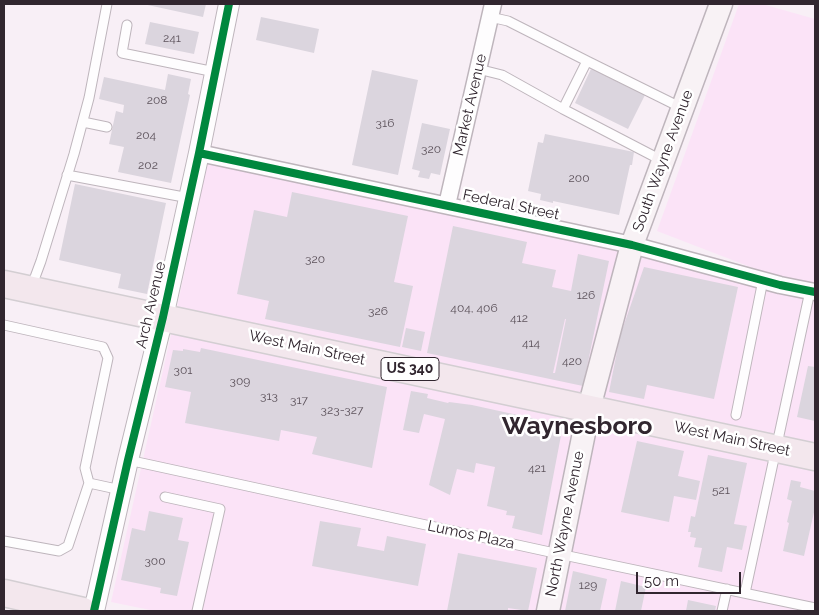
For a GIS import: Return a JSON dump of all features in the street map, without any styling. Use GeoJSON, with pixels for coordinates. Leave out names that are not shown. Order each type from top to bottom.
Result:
{"type":"FeatureCollection","features":[{"type":"Feature","properties":{"kind":"main road","name":"South Wayne Avenue"},"geometry":{"type":"LineString","coordinates":[[589,408],[632,245],[721,4]]}},
{"type":"Feature","properties":{"kind":"main road","name":"West Main Street"},"geometry":{"type":"LineString","coordinates":[[4,284],[815,457]]}},
{"type":"Feature","properties":{"kind":"main road","name":"North Wayne Avenue"},"geometry":{"type":"LineString","coordinates":[[548,611],[589,408]]}},
{"type":"Feature","properties":{"kind":"main road"},"geometry":{"type":"LineString","coordinates":[[4,593],[83,611]]}},
{"type":"Feature","properties":{"kind":"street","name":"Arch Avenue"},"geometry":{"type":"LineString","coordinates":[[94,611],[163,317],[230,4]]}},
{"type":"Feature","properties":{"kind":"street","name":"Market Avenue"},"geometry":{"type":"LineString","coordinates":[[447,205],[492,10]]}},
{"type":"Feature","properties":{"kind":"street","name":"Federal Street"},"geometry":{"type":"LineString","coordinates":[[199,153],[632,245],[780,285],[812,291]]}},
{"type":"Feature","properties":{"kind":"lane"},"geometry":{"type":"LineString","coordinates":[[30,289],[41,261],[83,122],[107,4]]}},
{"type":"Feature","properties":{"kind":"lane"},"geometry":{"type":"LineString","coordinates":[[492,10],[508,21],[682,109]]}},
{"type":"Feature","properties":{"kind":"lane"},"geometry":{"type":"LineString","coordinates":[[127,25],[122,53],[215,72]]}},
{"type":"Feature","properties":{"kind":"lane"},"geometry":{"type":"LineString","coordinates":[[564,109],[587,61]]}},
{"type":"Feature","properties":{"kind":"lane"},"geometry":{"type":"LineString","coordinates":[[478,69],[502,75],[663,161]]}},
{"type":"Feature","properties":{"kind":"lane"},"geometry":{"type":"LineString","coordinates":[[83,122],[107,128]]}},
{"type":"Feature","properties":{"kind":"lane"},"geometry":{"type":"LineString","coordinates":[[67,175],[189,198]]}},
{"type":"Feature","properties":{"kind":"lane"},"geometry":{"type":"LineString","coordinates":[[736,415],[763,280]]}},
{"type":"Feature","properties":{"kind":"lane"},"geometry":{"type":"LineString","coordinates":[[745,593],[812,291]]}},
{"type":"Feature","properties":{"kind":"lane"},"geometry":{"type":"LineString","coordinates":[[4,325],[103,347],[108,358],[85,468],[89,482],[68,546],[59,551],[4,542]]}},
{"type":"Feature","properties":{"kind":"lane","name":"Lumos Plaza"},"geometry":{"type":"LineString","coordinates":[[128,460],[815,608]]}},
{"type":"Feature","properties":{"kind":"lane"},"geometry":{"type":"LineString","coordinates":[[89,482],[121,490]]}},
{"type":"Feature","properties":{"kind":"lane"},"geometry":{"type":"LineString","coordinates":[[165,497],[220,509],[197,611]]}},
{"type":"Feature","properties":{"kind":"lane"},"geometry":{"type":"LineString","coordinates":[[722,611],[727,589]]}},
{"type":"Feature","properties":{"kind":"shaded area"},"geometry":{"type":"Polygon","coordinates":[[[739,4],[762,4],[815,19],[815,283],[766,273],[657,231],[739,4]]]}},
{"type":"Feature","properties":{"kind":"shaded area"},"geometry":{"type":"Polygon","coordinates":[[[207,164],[590,243],[815,299],[815,611],[155,611],[111,602],[177,308],[207,164]]]}},
{"type":"Feature","properties":{"kind":"building"},"geometry":{"type":"Polygon","coordinates":[[[143,4],[206,4],[203,17],[143,4]]]}},
{"type":"Feature","properties":{"kind":"building"},"geometry":{"type":"Polygon","coordinates":[[[261,17],[319,29],[314,53],[256,40],[261,17]]]}},
{"type":"Feature","properties":{"kind":"building"},"geometry":{"type":"Polygon","coordinates":[[[150,22],[199,32],[194,54],[145,44],[150,22]]]}},
{"type":"Feature","properties":{"kind":"building"},"geometry":{"type":"Polygon","coordinates":[[[591,69],[645,95],[628,129],[575,103],[591,69]]]}},
{"type":"Feature","properties":{"kind":"building"},"geometry":{"type":"Polygon","coordinates":[[[372,70],[418,80],[398,175],[352,165],[372,70]]]}},
{"type":"Feature","properties":{"kind":"building"},"geometry":{"type":"Polygon","coordinates":[[[168,74],[191,79],[188,94],[190,95],[171,183],[118,172],[124,147],[109,144],[116,111],[123,113],[124,105],[99,99],[104,77],[165,90],[168,74]]]}},
{"type":"Feature","properties":{"kind":"building"},"geometry":{"type":"Polygon","coordinates":[[[422,123],[450,129],[440,175],[431,173],[429,179],[418,177],[420,171],[412,169],[422,123]]]}},
{"type":"Feature","properties":{"kind":"building"},"geometry":{"type":"Polygon","coordinates":[[[545,134],[634,152],[619,215],[540,200],[541,194],[528,191],[538,142],[543,143],[545,134]]]}},
{"type":"Feature","properties":{"kind":"building"},"geometry":{"type":"Polygon","coordinates":[[[75,184],[166,203],[147,294],[118,288],[121,274],[59,260],[75,184]]]}},
{"type":"Feature","properties":{"kind":"building"},"geometry":{"type":"Polygon","coordinates":[[[292,192],[408,216],[394,282],[413,286],[400,347],[265,319],[269,301],[237,294],[254,210],[287,217],[292,192]]]}},
{"type":"Feature","properties":{"kind":"building"},"geometry":{"type":"Polygon","coordinates":[[[453,226],[527,242],[522,263],[556,270],[552,287],[571,291],[578,254],[609,261],[583,386],[427,353],[453,226]],[[565,319],[553,373],[555,373],[565,319]]]}},
{"type":"Feature","properties":{"kind":"building"},"geometry":{"type":"Polygon","coordinates":[[[644,267],[738,287],[714,399],[647,385],[644,399],[609,392],[620,336],[644,267]]]}},
{"type":"Feature","properties":{"kind":"building"},"geometry":{"type":"Polygon","coordinates":[[[406,328],[425,332],[421,351],[402,347],[406,328]]]}},
{"type":"Feature","properties":{"kind":"building"},"geometry":{"type":"Polygon","coordinates":[[[201,348],[387,387],[372,468],[312,454],[317,437],[281,430],[279,441],[185,423],[191,392],[165,387],[173,350],[183,351],[183,349],[200,352],[201,348]]]}},
{"type":"Feature","properties":{"kind":"building"},"geometry":{"type":"Polygon","coordinates":[[[808,366],[815,367],[815,421],[797,417],[808,366]]]}},
{"type":"Feature","properties":{"kind":"building"},"geometry":{"type":"Polygon","coordinates":[[[411,391],[428,394],[427,398],[448,403],[472,405],[563,425],[542,535],[512,528],[515,516],[506,515],[507,511],[487,506],[495,467],[476,463],[474,473],[457,469],[450,495],[429,485],[445,419],[424,414],[419,433],[403,430],[411,391]]]}},
{"type":"Feature","properties":{"kind":"building"},"geometry":{"type":"Polygon","coordinates":[[[637,441],[684,451],[678,476],[700,481],[696,500],[674,496],[669,522],[621,512],[637,441]]]}},
{"type":"Feature","properties":{"kind":"building"},"geometry":{"type":"Polygon","coordinates":[[[708,455],[747,463],[734,524],[747,526],[742,550],[727,547],[722,572],[698,567],[702,548],[694,547],[696,538],[690,537],[691,532],[688,532],[691,516],[695,517],[708,455]]]}},
{"type":"Feature","properties":{"kind":"building"},"geometry":{"type":"Polygon","coordinates":[[[791,480],[801,482],[800,487],[815,491],[815,508],[804,556],[783,551],[792,501],[787,499],[791,480]]]}},
{"type":"Feature","properties":{"kind":"building"},"geometry":{"type":"Polygon","coordinates":[[[149,511],[183,518],[178,540],[189,542],[177,596],[160,593],[161,588],[121,580],[132,528],[145,531],[149,511]]]}},
{"type":"Feature","properties":{"kind":"building"},"geometry":{"type":"Polygon","coordinates":[[[320,521],[361,528],[357,546],[384,551],[387,536],[426,544],[418,586],[312,566],[320,521]]]}},
{"type":"Feature","properties":{"kind":"building"},"geometry":{"type":"Polygon","coordinates":[[[458,553],[537,568],[528,611],[508,608],[508,611],[447,611],[458,553]]]}},
{"type":"Feature","properties":{"kind":"building"},"geometry":{"type":"Polygon","coordinates":[[[573,571],[607,579],[600,611],[565,611],[573,571]]]}},
{"type":"Feature","properties":{"kind":"building"},"geometry":{"type":"Polygon","coordinates":[[[621,581],[646,587],[641,611],[615,611],[621,581]]]}},
{"type":"Feature","properties":{"kind":"building"},"geometry":{"type":"Polygon","coordinates":[[[688,600],[716,606],[715,611],[686,611],[688,600]]]}},
{"type":"Feature","properties":{"kind":"cycle path"},"geometry":{"type":"LineString","coordinates":[[94,611],[163,317],[229,4]]}},
{"type":"Feature","properties":{"kind":"cycle path"},"geometry":{"type":"LineString","coordinates":[[199,153],[632,245],[780,285],[815,292]]}},
{"type":"Feature","properties":{"kind":"district","name":"Waynesboro"},"geometry":{"type":"Point","coordinates":[577,426]}}]}
